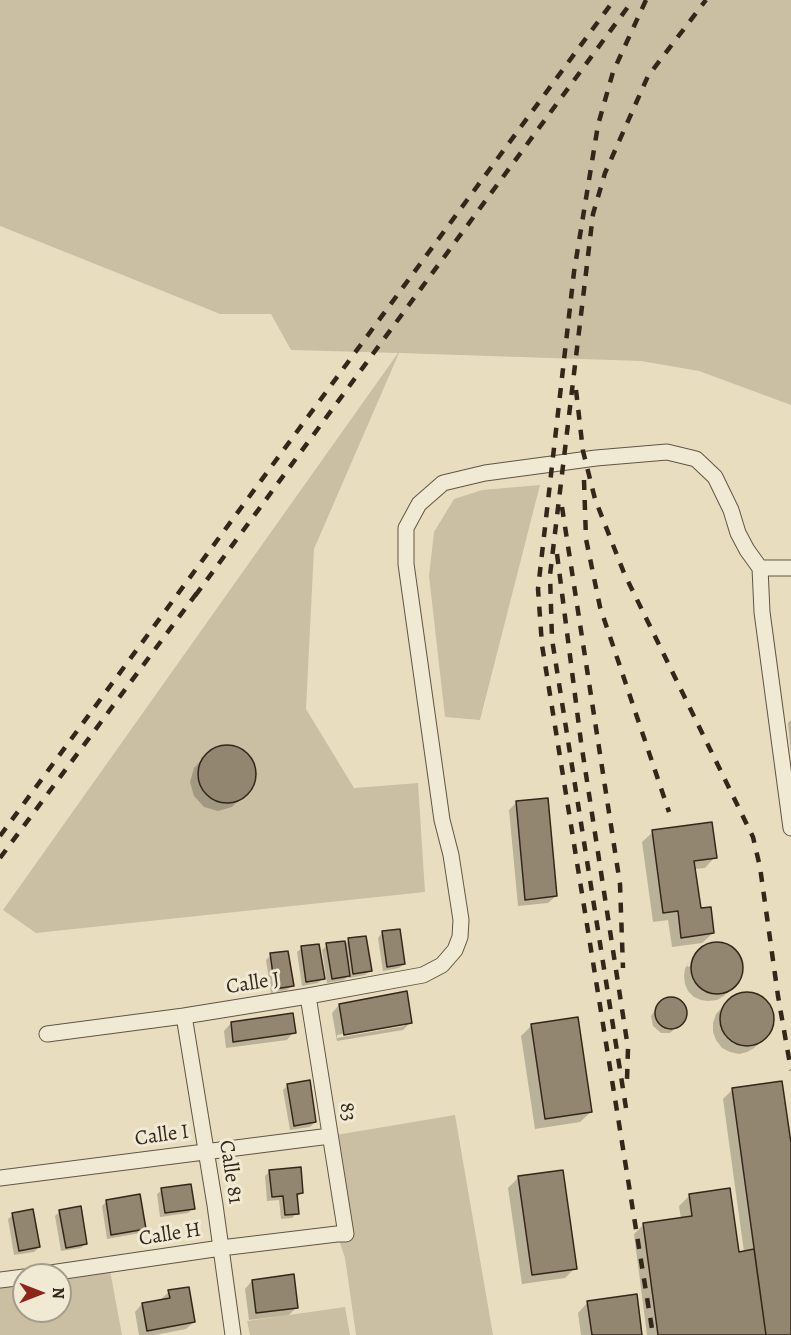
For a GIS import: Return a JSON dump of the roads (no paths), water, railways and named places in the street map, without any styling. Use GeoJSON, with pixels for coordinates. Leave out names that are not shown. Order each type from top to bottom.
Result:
{"type":"FeatureCollection","features":[{"type":"Feature","properties":{"kind":"street","name":"Calle J"},"geometry":{"type":"LineString","coordinates":[[47,1034],[184,1016],[423,975],[442,965],[455,950],[460,937],[461,920],[451,855],[442,820],[406,564],[406,528],[419,504],[443,483],[485,473],[596,458],[667,452],[696,459],[715,477],[731,510],[738,533],[760,568]]}},
{"type":"Feature","properties":{"kind":"street"},"geometry":{"type":"LineString","coordinates":[[791,568],[760,568],[762,612],[791,828]]}},
{"type":"Feature","properties":{"kind":"street","name":"83"},"geometry":{"type":"LineString","coordinates":[[308,996],[346,1234]]}},
{"type":"Feature","properties":{"kind":"street","name":"Calle 81"},"geometry":{"type":"LineString","coordinates":[[184,1016],[233,1335]]}},
{"type":"Feature","properties":{"kind":"street","name":"Calle I"},"geometry":{"type":"LineString","coordinates":[[0,1178],[330,1136]]}},
{"type":"Feature","properties":{"kind":"street","name":"Calle H"},"geometry":{"type":"LineString","coordinates":[[72,1270],[221,1248],[346,1234]]}},
{"type":"Feature","properties":{"kind":"railway"},"geometry":{"type":"LineString","coordinates":[[0,836],[614,0]]}},
{"type":"Feature","properties":{"kind":"railway"},"geometry":{"type":"LineString","coordinates":[[195,596],[633,0]]}},
{"type":"Feature","properties":{"kind":"railway"},"geometry":{"type":"LineString","coordinates":[[646,0],[613,72],[598,125],[574,272],[538,589],[542,645],[653,1335]]}},
{"type":"Feature","properties":{"kind":"railway"},"geometry":{"type":"LineString","coordinates":[[626,1108],[552,639],[550,575],[593,214],[605,173],[648,76],[706,0]]}},
{"type":"Feature","properties":{"kind":"railway"},"geometry":{"type":"LineString","coordinates":[[576,390],[583,451],[595,499],[624,573],[753,837],[760,867],[791,1070]]}},
{"type":"Feature","properties":{"kind":"railway"},"geometry":{"type":"LineString","coordinates":[[584,480],[586,539],[600,607],[669,812]]}},
{"type":"Feature","properties":{"kind":"railway"},"geometry":{"type":"LineString","coordinates":[[562,507],[620,884],[623,968]]}},
{"type":"Feature","properties":{"kind":"railway"},"geometry":{"type":"LineString","coordinates":[[557,554],[581,742],[628,1048],[627,1080]]}},
{"type":"Feature","properties":{"kind":"railway"},"geometry":{"type":"LineString","coordinates":[[0,858],[199,590]]}}]}
